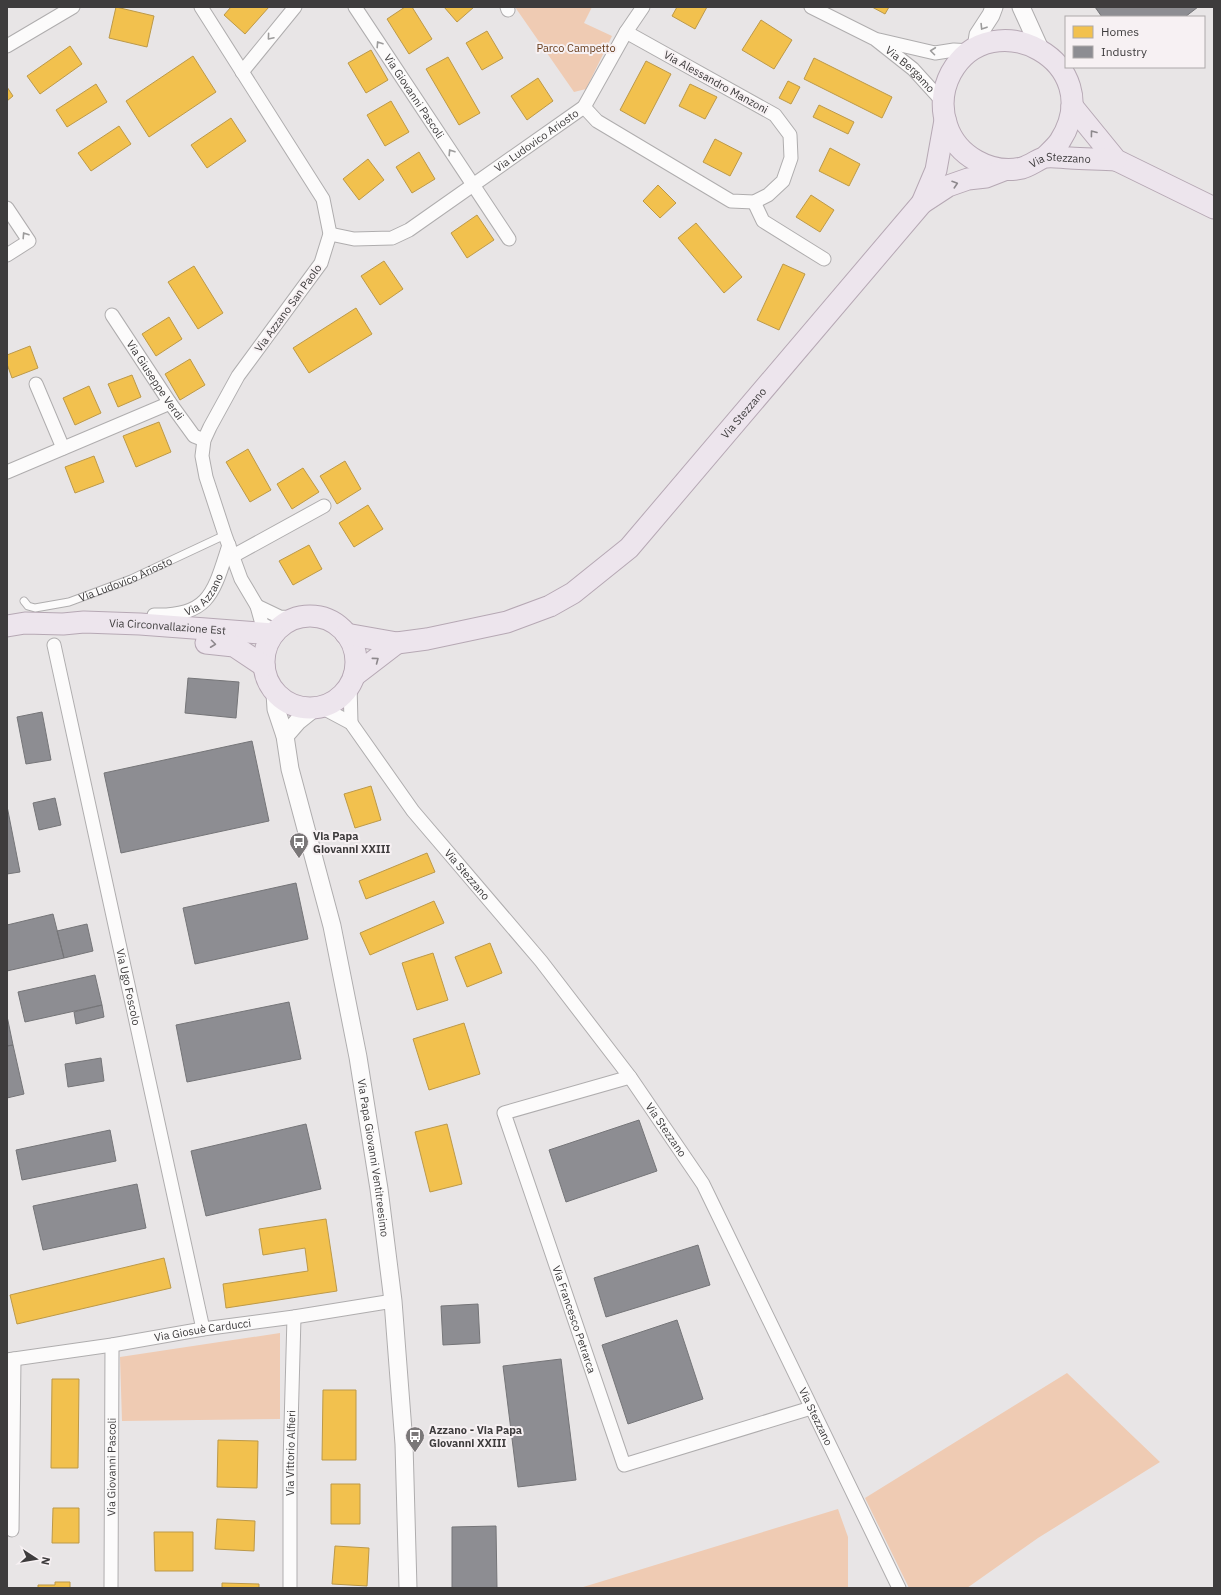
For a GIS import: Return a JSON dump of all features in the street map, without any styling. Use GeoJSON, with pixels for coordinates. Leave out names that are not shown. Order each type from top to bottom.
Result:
{"type":"FeatureCollection","features":[{"type":"Feature","properties":{"kind":"main road"},"geometry":{"type":"LineString","coordinates":[[944,111],[946,87],[951,73],[960,61],[974,50],[995,41],[1011,40],[1026,43],[1040,49],[1051,57],[1067,80],[1071,93],[1072,106],[1068,126],[1059,143],[1045,157]]}},
{"type":"Feature","properties":{"kind":"main road","name":"Via Stezzano"},"geometry":{"type":"LineString","coordinates":[[1072,106],[1116,160]]}},
{"type":"Feature","properties":{"kind":"main road","name":"Via Stezzano"},"geometry":{"type":"LineString","coordinates":[[944,111],[949,131],[955,142],[962,151],[972,159],[982,164],[994,168],[1008,169],[1021,168],[1045,157],[1116,160],[1214,208]]}},
{"type":"Feature","properties":{"kind":"main road","name":"Via Stezzano"},"geometry":{"type":"LineString","coordinates":[[922,203],[936,170],[944,111]]}},
{"type":"Feature","properties":{"kind":"main road","name":"Via Stezzano"},"geometry":{"type":"LineString","coordinates":[[397,643],[428,639],[507,622],[550,606],[573,593],[629,548],[922,203],[948,186],[968,180],[986,177],[1008,169]]}},
{"type":"Feature","properties":{"kind":"main road"},"geometry":{"type":"LineString","coordinates":[[306,616],[324,618],[340,627],[352,643],[355,654],[356,665],[352,680],[345,692],[338,699],[317,708],[299,708],[286,702],[275,693],[266,676],[264,666],[265,650],[274,633],[284,624],[296,618],[306,616]]}},
{"type":"Feature","properties":{"kind":"main road","name":"Via Circonvallazione Est"},"geometry":{"type":"LineString","coordinates":[[63,624],[84,622],[140,624],[274,633]]}},
{"type":"Feature","properties":{"kind":"main road","name":"Via Circonvallazione Est"},"geometry":{"type":"LineString","coordinates":[[7,626],[25,623],[63,624],[234,646],[264,666]]}},
{"type":"Feature","properties":{"kind":"main road"},"geometry":{"type":"LineString","coordinates":[[346,634],[397,643]]}},
{"type":"Feature","properties":{"kind":"main road"},"geometry":{"type":"LineString","coordinates":[[352,680],[397,643]]}},
{"type":"Feature","properties":{"kind":"street"},"geometry":{"type":"LineString","coordinates":[[7,46],[73,7]]}},
{"type":"Feature","properties":{"kind":"street"},"geometry":{"type":"LineString","coordinates":[[201,7],[322,199],[330,234]]}},
{"type":"Feature","properties":{"kind":"street"},"geometry":{"type":"LineString","coordinates":[[242,72],[295,7]]}},
{"type":"Feature","properties":{"kind":"street","name":"Via Giovanni Pascoli"},"geometry":{"type":"LineString","coordinates":[[355,7],[472,185]]}},
{"type":"Feature","properties":{"kind":"street","name":"Via Ludovico Ariosto"},"geometry":{"type":"LineString","coordinates":[[330,234],[354,239],[392,238],[409,230],[584,107],[626,32],[643,7]]}},
{"type":"Feature","properties":{"kind":"street","name":"Via Bergamo"},"geometry":{"type":"LineString","coordinates":[[811,7],[875,39],[913,69],[944,111]]}},
{"type":"Feature","properties":{"kind":"street"},"geometry":{"type":"LineString","coordinates":[[974,50],[978,35],[991,15],[994,7]]}},
{"type":"Feature","properties":{"kind":"street"},"geometry":{"type":"LineString","coordinates":[[1021,7],[1040,49]]}},
{"type":"Feature","properties":{"kind":"street","name":"Via Alessandro Manzoni"},"geometry":{"type":"LineString","coordinates":[[626,32],[775,115],[790,135],[790,158],[784,181],[768,195],[754,202]]}},
{"type":"Feature","properties":{"kind":"street","name":"Via Bergamo"},"geometry":{"type":"LineString","coordinates":[[875,39],[935,52],[974,50]]}},
{"type":"Feature","properties":{"kind":"street"},"geometry":{"type":"LineString","coordinates":[[584,107],[597,121],[731,201],[754,202],[763,221],[824,259]]}},
{"type":"Feature","properties":{"kind":"street"},"geometry":{"type":"LineString","coordinates":[[472,185],[509,239]]}},
{"type":"Feature","properties":{"kind":"street"},"geometry":{"type":"LineString","coordinates":[[7,208],[29,241],[7,254]]}},
{"type":"Feature","properties":{"kind":"street","name":"Via Azzano San Paolo"},"geometry":{"type":"LineString","coordinates":[[274,633],[262,624],[257,606],[241,579],[206,477],[202,456],[204,440],[238,376],[321,262],[330,234]]}},
{"type":"Feature","properties":{"kind":"street","name":"Via Giuseppe Verdi"},"geometry":{"type":"LineString","coordinates":[[112,315],[170,403],[194,436],[204,440]]}},
{"type":"Feature","properties":{"kind":"street"},"geometry":{"type":"LineString","coordinates":[[36,384],[63,448]]}},
{"type":"Feature","properties":{"kind":"street"},"geometry":{"type":"LineString","coordinates":[[7,472],[170,403]]}},
{"type":"Feature","properties":{"kind":"street"},"geometry":{"type":"LineString","coordinates":[[229,545],[324,506]]}},
{"type":"Feature","properties":{"kind":"street","name":"Via Azzano"},"geometry":{"type":"LineString","coordinates":[[84,622],[121,615],[172,616],[193,610],[205,600],[215,587],[229,545]]}},
{"type":"Feature","properties":{"kind":"street"},"geometry":{"type":"LineString","coordinates":[[257,606],[280,618],[296,618]]}},
{"type":"Feature","properties":{"kind":"street","name":"Via Ugo Foscolo"},"geometry":{"type":"LineString","coordinates":[[54,644],[203,1329]]}},
{"type":"Feature","properties":{"kind":"street"},"geometry":{"type":"LineString","coordinates":[[351,722],[352,680]]}},
{"type":"Feature","properties":{"kind":"street","name":"Via Papa Giovanni Ventitreesimo"},"geometry":{"type":"LineString","coordinates":[[275,693],[276,709],[285,736],[290,769],[332,926],[358,1057],[380,1189],[393,1302],[404,1444],[408,1588]]}},
{"type":"Feature","properties":{"kind":"street"},"geometry":{"type":"LineString","coordinates":[[285,736],[298,721],[317,708]]}},
{"type":"Feature","properties":{"kind":"street","name":"Via Stezzano"},"geometry":{"type":"LineString","coordinates":[[317,708],[351,722],[413,811],[541,961],[630,1077],[703,1184],[810,1408],[899,1588]]}},
{"type":"Feature","properties":{"kind":"street","name":"Via Francesco Petrarca"},"geometry":{"type":"LineString","coordinates":[[630,1077],[504,1113],[624,1465],[810,1408]]}},
{"type":"Feature","properties":{"kind":"street","name":"Via Giosuè Carducci"},"geometry":{"type":"LineString","coordinates":[[12,1530],[10,1359],[112,1345],[203,1329],[393,1302]]}},
{"type":"Feature","properties":{"kind":"street","name":"Via Vittorio Alfieri"},"geometry":{"type":"LineString","coordinates":[[290,1588],[290,1463],[294,1317]]}},
{"type":"Feature","properties":{"kind":"street","name":"Via Giovanni Pascoli"},"geometry":{"type":"LineString","coordinates":[[111,1588],[112,1345]]}},
{"type":"Feature","properties":{"kind":"lane","name":"Via Ludovico Ariosto"},"geometry":{"type":"LineString","coordinates":[[24,601],[28,606],[35,608],[69,602],[229,545]]}},
{"type":"Feature","properties":{"kind":"green space","name":"Parco Campetto"},"geometry":{"type":"Polygon","coordinates":[[[515,7],[592,7],[584,23],[612,36],[586,89],[574,92],[515,7]]]}},
{"type":"Feature","properties":{"kind":"green space"},"geometry":{"type":"Polygon","coordinates":[[[280,1333],[280,1419],[122,1421],[120,1357],[280,1333]]]}},
{"type":"Feature","properties":{"kind":"green space"},"geometry":{"type":"Polygon","coordinates":[[[1067,1373],[1160,1462],[1038,1538],[967,1588],[909,1588],[865,1498],[1067,1373]]]}},
{"type":"Feature","properties":{"kind":"green space"},"geometry":{"type":"Polygon","coordinates":[[[838,1509],[848,1537],[848,1588],[580,1588],[838,1509]]]}},
{"type":"Feature","properties":{"kind":"building: Homes"},"geometry":{"type":"Polygon","coordinates":[[[116,7],[154,16],[147,47],[109,38],[116,7]]]}},
{"type":"Feature","properties":{"kind":"building: Homes"},"geometry":{"type":"Polygon","coordinates":[[[231,7],[269,7],[245,34],[224,15],[231,7]]]}},
{"type":"Feature","properties":{"kind":"building: Homes"},"geometry":{"type":"Polygon","coordinates":[[[405,7],[412,7],[432,39],[409,54],[387,19],[405,7]]]}},
{"type":"Feature","properties":{"kind":"building: Homes"},"geometry":{"type":"Polygon","coordinates":[[[444,7],[474,7],[457,22],[444,7]]]}},
{"type":"Feature","properties":{"kind":"building: Homes"},"geometry":{"type":"Polygon","coordinates":[[[677,7],[707,7],[695,29],[672,16],[677,7]]]}},
{"type":"Feature","properties":{"kind":"building: Homes"},"geometry":{"type":"Polygon","coordinates":[[[872,7],[889,7],[885,14],[872,7]]]}},
{"type":"Feature","properties":{"kind":"building: Homes"},"geometry":{"type":"Polygon","coordinates":[[[761,20],[792,40],[774,69],[742,50],[761,20]]]}},
{"type":"Feature","properties":{"kind":"building: Homes"},"geometry":{"type":"Polygon","coordinates":[[[487,31],[503,58],[482,70],[466,43],[487,31]]]}},
{"type":"Feature","properties":{"kind":"building: Homes"},"geometry":{"type":"Polygon","coordinates":[[[70,46],[82,64],[40,94],[27,76],[70,46]]]}},
{"type":"Feature","properties":{"kind":"building: Homes"},"geometry":{"type":"Polygon","coordinates":[[[371,50],[388,80],[366,93],[348,63],[371,50]]]}},
{"type":"Feature","properties":{"kind":"building: Homes"},"geometry":{"type":"Polygon","coordinates":[[[193,56],[216,92],[149,137],[126,101],[193,56]]]}},
{"type":"Feature","properties":{"kind":"building: Homes"},"geometry":{"type":"Polygon","coordinates":[[[448,57],[480,113],[459,125],[426,69],[448,57]]]}},
{"type":"Feature","properties":{"kind":"building: Homes"},"geometry":{"type":"Polygon","coordinates":[[[814,58],[892,97],[882,118],[804,79],[814,58]]]}},
{"type":"Feature","properties":{"kind":"building: Homes"},"geometry":{"type":"Polygon","coordinates":[[[646,61],[671,74],[645,124],[620,110],[646,61]]]}},
{"type":"Feature","properties":{"kind":"building: Homes"},"geometry":{"type":"Polygon","coordinates":[[[538,78],[553,101],[527,120],[511,96],[538,78]]]}},
{"type":"Feature","properties":{"kind":"building: Homes"},"geometry":{"type":"Polygon","coordinates":[[[788,81],[800,87],[791,104],[779,98],[788,81]]]}},
{"type":"Feature","properties":{"kind":"building: Homes"},"geometry":{"type":"Polygon","coordinates":[[[96,84],[107,102],[67,127],[56,110],[96,84]]]}},
{"type":"Feature","properties":{"kind":"building: Homes"},"geometry":{"type":"Polygon","coordinates":[[[690,84],[717,97],[705,119],[679,106],[690,84]]]}},
{"type":"Feature","properties":{"kind":"building: Homes"},"geometry":{"type":"Polygon","coordinates":[[[7,87],[13,96],[7,101],[7,87]]]}},
{"type":"Feature","properties":{"kind":"building: Homes"},"geometry":{"type":"Polygon","coordinates":[[[391,101],[409,132],[385,146],[367,115],[391,101]]]}},
{"type":"Feature","properties":{"kind":"building: Homes"},"geometry":{"type":"Polygon","coordinates":[[[819,105],[854,122],[848,134],[813,117],[819,105]]]}},
{"type":"Feature","properties":{"kind":"building: Homes"},"geometry":{"type":"Polygon","coordinates":[[[231,118],[246,141],[207,168],[191,145],[231,118]]]}},
{"type":"Feature","properties":{"kind":"building: Homes"},"geometry":{"type":"Polygon","coordinates":[[[119,126],[131,144],[91,171],[78,153],[119,126]]]}},
{"type":"Feature","properties":{"kind":"building: Homes"},"geometry":{"type":"Polygon","coordinates":[[[715,139],[742,153],[730,176],[703,162],[715,139]]]}},
{"type":"Feature","properties":{"kind":"building: Homes"},"geometry":{"type":"Polygon","coordinates":[[[830,148],[860,164],[849,186],[819,171],[830,148]]]}},
{"type":"Feature","properties":{"kind":"building: Homes"},"geometry":{"type":"Polygon","coordinates":[[[419,152],[435,179],[412,193],[396,167],[419,152]]]}},
{"type":"Feature","properties":{"kind":"building: Homes"},"geometry":{"type":"Polygon","coordinates":[[[368,159],[384,180],[359,200],[343,179],[368,159]]]}},
{"type":"Feature","properties":{"kind":"building: Homes"},"geometry":{"type":"Polygon","coordinates":[[[658,185],[676,203],[660,218],[643,201],[658,185]]]}},
{"type":"Feature","properties":{"kind":"building: Homes"},"geometry":{"type":"Polygon","coordinates":[[[811,195],[834,210],[820,232],[796,217],[811,195]]]}},
{"type":"Feature","properties":{"kind":"building: Homes"},"geometry":{"type":"Polygon","coordinates":[[[477,215],[494,240],[467,258],[451,233],[477,215]]]}},
{"type":"Feature","properties":{"kind":"building: Homes"},"geometry":{"type":"Polygon","coordinates":[[[696,223],[742,277],[724,293],[678,238],[696,223]]]}},
{"type":"Feature","properties":{"kind":"building: Homes"},"geometry":{"type":"Polygon","coordinates":[[[384,261],[403,289],[380,305],[361,276],[384,261]]]}},
{"type":"Feature","properties":{"kind":"building: Homes"},"geometry":{"type":"Polygon","coordinates":[[[783,264],[805,274],[779,330],[757,320],[783,264]]]}},
{"type":"Feature","properties":{"kind":"building: Homes"},"geometry":{"type":"Polygon","coordinates":[[[194,266],[223,313],[198,329],[168,282],[194,266]]]}},
{"type":"Feature","properties":{"kind":"building: Homes"},"geometry":{"type":"Polygon","coordinates":[[[356,308],[372,334],[309,373],[293,348],[356,308]]]}},
{"type":"Feature","properties":{"kind":"building: Homes"},"geometry":{"type":"Polygon","coordinates":[[[169,317],[182,339],[156,356],[142,334],[169,317]]]}},
{"type":"Feature","properties":{"kind":"building: Homes"},"geometry":{"type":"Polygon","coordinates":[[[30,346],[38,368],[12,378],[7,364],[7,355],[30,346]]]}},
{"type":"Feature","properties":{"kind":"building: Homes"},"geometry":{"type":"Polygon","coordinates":[[[190,359],[205,385],[180,400],[165,374],[190,359]]]}},
{"type":"Feature","properties":{"kind":"building: Homes"},"geometry":{"type":"Polygon","coordinates":[[[132,375],[141,397],[118,407],[108,384],[132,375]]]}},
{"type":"Feature","properties":{"kind":"building: Homes"},"geometry":{"type":"Polygon","coordinates":[[[89,386],[101,413],[75,425],[63,398],[89,386]]]}},
{"type":"Feature","properties":{"kind":"building: Homes"},"geometry":{"type":"Polygon","coordinates":[[[159,422],[171,452],[136,467],[123,436],[159,422]]]}},
{"type":"Feature","properties":{"kind":"building: Homes"},"geometry":{"type":"Polygon","coordinates":[[[248,449],[271,490],[250,502],[226,462],[248,449]]]}},
{"type":"Feature","properties":{"kind":"building: Homes"},"geometry":{"type":"Polygon","coordinates":[[[94,456],[104,482],[75,493],[65,467],[94,456]]]}},
{"type":"Feature","properties":{"kind":"building: Homes"},"geometry":{"type":"Polygon","coordinates":[[[345,461],[361,489],[337,504],[320,476],[345,461]]]}},
{"type":"Feature","properties":{"kind":"building: Homes"},"geometry":{"type":"Polygon","coordinates":[[[303,468],[319,492],[292,509],[277,484],[303,468]]]}},
{"type":"Feature","properties":{"kind":"building: Homes"},"geometry":{"type":"Polygon","coordinates":[[[368,505],[383,529],[354,547],[339,523],[368,505]]]}},
{"type":"Feature","properties":{"kind":"building: Homes"},"geometry":{"type":"Polygon","coordinates":[[[309,545],[322,569],[293,585],[279,561],[309,545]]]}},
{"type":"Feature","properties":{"kind":"building: Homes"},"geometry":{"type":"Polygon","coordinates":[[[371,786],[381,820],[355,828],[344,794],[371,786]]]}},
{"type":"Feature","properties":{"kind":"building: Homes"},"geometry":{"type":"Polygon","coordinates":[[[427,853],[435,872],[366,899],[359,881],[427,853]]]}},
{"type":"Feature","properties":{"kind":"building: Homes"},"geometry":{"type":"Polygon","coordinates":[[[434,901],[444,923],[370,955],[360,933],[434,901]]]}},
{"type":"Feature","properties":{"kind":"building: Homes"},"geometry":{"type":"Polygon","coordinates":[[[490,943],[502,973],[467,987],[455,957],[490,943]]]}},
{"type":"Feature","properties":{"kind":"building: Homes"},"geometry":{"type":"Polygon","coordinates":[[[433,953],[448,1000],[417,1010],[402,963],[433,953]]]}},
{"type":"Feature","properties":{"kind":"building: Homes"},"geometry":{"type":"Polygon","coordinates":[[[464,1023],[480,1074],[429,1090],[413,1039],[464,1023]]]}},
{"type":"Feature","properties":{"kind":"building: Homes"},"geometry":{"type":"Polygon","coordinates":[[[447,1124],[462,1184],[430,1192],[415,1132],[447,1124]]]}},
{"type":"Feature","properties":{"kind":"building: Homes"},"geometry":{"type":"Polygon","coordinates":[[[326,1219],[337,1291],[226,1308],[223,1284],[308,1271],[305,1248],[263,1255],[259,1229],[326,1219]]]}},
{"type":"Feature","properties":{"kind":"building: Homes"},"geometry":{"type":"Polygon","coordinates":[[[164,1258],[171,1288],[17,1324],[10,1295],[164,1258]]]}},
{"type":"Feature","properties":{"kind":"building: Homes"},"geometry":{"type":"Polygon","coordinates":[[[52,1379],[79,1379],[78,1468],[51,1468],[52,1379]]]}},
{"type":"Feature","properties":{"kind":"building: Homes"},"geometry":{"type":"Polygon","coordinates":[[[323,1390],[356,1390],[356,1460],[322,1460],[323,1390]]]}},
{"type":"Feature","properties":{"kind":"building: Homes"},"geometry":{"type":"Polygon","coordinates":[[[218,1440],[258,1441],[257,1488],[217,1487],[218,1440]]]}},
{"type":"Feature","properties":{"kind":"building: Homes"},"geometry":{"type":"Polygon","coordinates":[[[331,1484],[360,1484],[360,1524],[331,1524],[331,1484]]]}},
{"type":"Feature","properties":{"kind":"building: Homes"},"geometry":{"type":"Polygon","coordinates":[[[53,1508],[79,1508],[79,1543],[52,1543],[53,1508]]]}},
{"type":"Feature","properties":{"kind":"building: Homes"},"geometry":{"type":"Polygon","coordinates":[[[217,1519],[255,1521],[254,1551],[215,1549],[217,1519]]]}},
{"type":"Feature","properties":{"kind":"building: Homes"},"geometry":{"type":"Polygon","coordinates":[[[154,1532],[193,1532],[193,1571],[155,1571],[154,1532]]]}},
{"type":"Feature","properties":{"kind":"building: Homes"},"geometry":{"type":"Polygon","coordinates":[[[335,1546],[369,1548],[367,1586],[332,1584],[335,1546]]]}},
{"type":"Feature","properties":{"kind":"building: Homes"},"geometry":{"type":"Polygon","coordinates":[[[55,1582],[70,1582],[70,1588],[38,1588],[38,1585],[55,1585],[55,1582]]]}},
{"type":"Feature","properties":{"kind":"building: Homes"},"geometry":{"type":"Polygon","coordinates":[[[222,1583],[259,1584],[259,1588],[222,1588],[222,1583]]]}},
{"type":"Feature","properties":{"kind":"building: Industry"},"geometry":{"type":"Polygon","coordinates":[[[1095,7],[1198,7],[1186,16],[1101,16],[1095,7]]]}},
{"type":"Feature","properties":{"kind":"building: Industry"},"geometry":{"type":"Polygon","coordinates":[[[188,678],[239,682],[236,718],[185,713],[188,678]]]}},
{"type":"Feature","properties":{"kind":"building: Industry"},"geometry":{"type":"Polygon","coordinates":[[[42,712],[51,760],[26,764],[17,717],[42,712]]]}},
{"type":"Feature","properties":{"kind":"building: Industry"},"geometry":{"type":"Polygon","coordinates":[[[252,741],[269,821],[121,853],[104,773],[252,741]]]}},
{"type":"Feature","properties":{"kind":"building: Industry"},"geometry":{"type":"Polygon","coordinates":[[[55,798],[61,825],[39,830],[33,803],[55,798]]]}},
{"type":"Feature","properties":{"kind":"building: Industry"},"geometry":{"type":"Polygon","coordinates":[[[7,806],[20,872],[7,874],[7,806]]]}},
{"type":"Feature","properties":{"kind":"building: Industry"},"geometry":{"type":"Polygon","coordinates":[[[296,883],[308,939],[195,964],[183,908],[296,883]]]}},
{"type":"Feature","properties":{"kind":"building: Industry"},"geometry":{"type":"Polygon","coordinates":[[[53,914],[64,958],[7,971],[7,925],[53,914]]]}},
{"type":"Feature","properties":{"kind":"building: Industry"},"geometry":{"type":"Polygon","coordinates":[[[87,924],[93,951],[64,958],[57,931],[87,924]]]}},
{"type":"Feature","properties":{"kind":"building: Industry"},"geometry":{"type":"Polygon","coordinates":[[[95,975],[102,1005],[25,1022],[18,992],[95,975]]]}},
{"type":"Feature","properties":{"kind":"building: Industry"},"geometry":{"type":"Polygon","coordinates":[[[289,1002],[301,1059],[187,1082],[176,1025],[289,1002]]]}},
{"type":"Feature","properties":{"kind":"building: Industry"},"geometry":{"type":"Polygon","coordinates":[[[102,1005],[104,1017],[76,1024],[74,1012],[102,1005]]]}},
{"type":"Feature","properties":{"kind":"building: Industry"},"geometry":{"type":"Polygon","coordinates":[[[7,1016],[13,1045],[7,1046],[7,1016]]]}},
{"type":"Feature","properties":{"kind":"building: Industry"},"geometry":{"type":"Polygon","coordinates":[[[13,1045],[24,1094],[7,1098],[7,1046],[13,1045]]]}},
{"type":"Feature","properties":{"kind":"building: Industry"},"geometry":{"type":"Polygon","coordinates":[[[101,1058],[104,1081],[68,1087],[65,1064],[101,1058]]]}},
{"type":"Feature","properties":{"kind":"building: Industry"},"geometry":{"type":"Polygon","coordinates":[[[639,1120],[657,1171],[566,1202],[549,1150],[639,1120]]]}},
{"type":"Feature","properties":{"kind":"building: Industry"},"geometry":{"type":"Polygon","coordinates":[[[306,1124],[321,1189],[206,1216],[191,1151],[306,1124]]]}},
{"type":"Feature","properties":{"kind":"building: Industry"},"geometry":{"type":"Polygon","coordinates":[[[110,1130],[116,1161],[22,1180],[16,1150],[110,1130]]]}},
{"type":"Feature","properties":{"kind":"building: Industry"},"geometry":{"type":"Polygon","coordinates":[[[137,1184],[146,1228],[43,1250],[33,1206],[137,1184]]]}},
{"type":"Feature","properties":{"kind":"building: Industry"},"geometry":{"type":"Polygon","coordinates":[[[698,1245],[710,1285],[606,1317],[594,1278],[698,1245]]]}},
{"type":"Feature","properties":{"kind":"building: Industry"},"geometry":{"type":"Polygon","coordinates":[[[478,1304],[480,1343],[443,1345],[441,1306],[478,1304]]]}},
{"type":"Feature","properties":{"kind":"building: Industry"},"geometry":{"type":"Polygon","coordinates":[[[677,1320],[703,1399],[628,1424],[602,1345],[677,1320]]]}},
{"type":"Feature","properties":{"kind":"building: Industry"},"geometry":{"type":"Polygon","coordinates":[[[561,1359],[576,1480],[518,1487],[503,1366],[561,1359]]]}},
{"type":"Feature","properties":{"kind":"building: Industry"},"geometry":{"type":"Polygon","coordinates":[[[496,1526],[497,1588],[452,1588],[452,1527],[496,1526]]]}},
{"type":"Feature","properties":{"kind":"place","name":"Via Papa Giovanni XXIII"},"geometry":{"type":"Point","coordinates":[299,859]}},
{"type":"Feature","properties":{"kind":"place","name":"Azzano - Via Papa Giovanni XXIII"},"geometry":{"type":"Point","coordinates":[415,1453]}}]}
